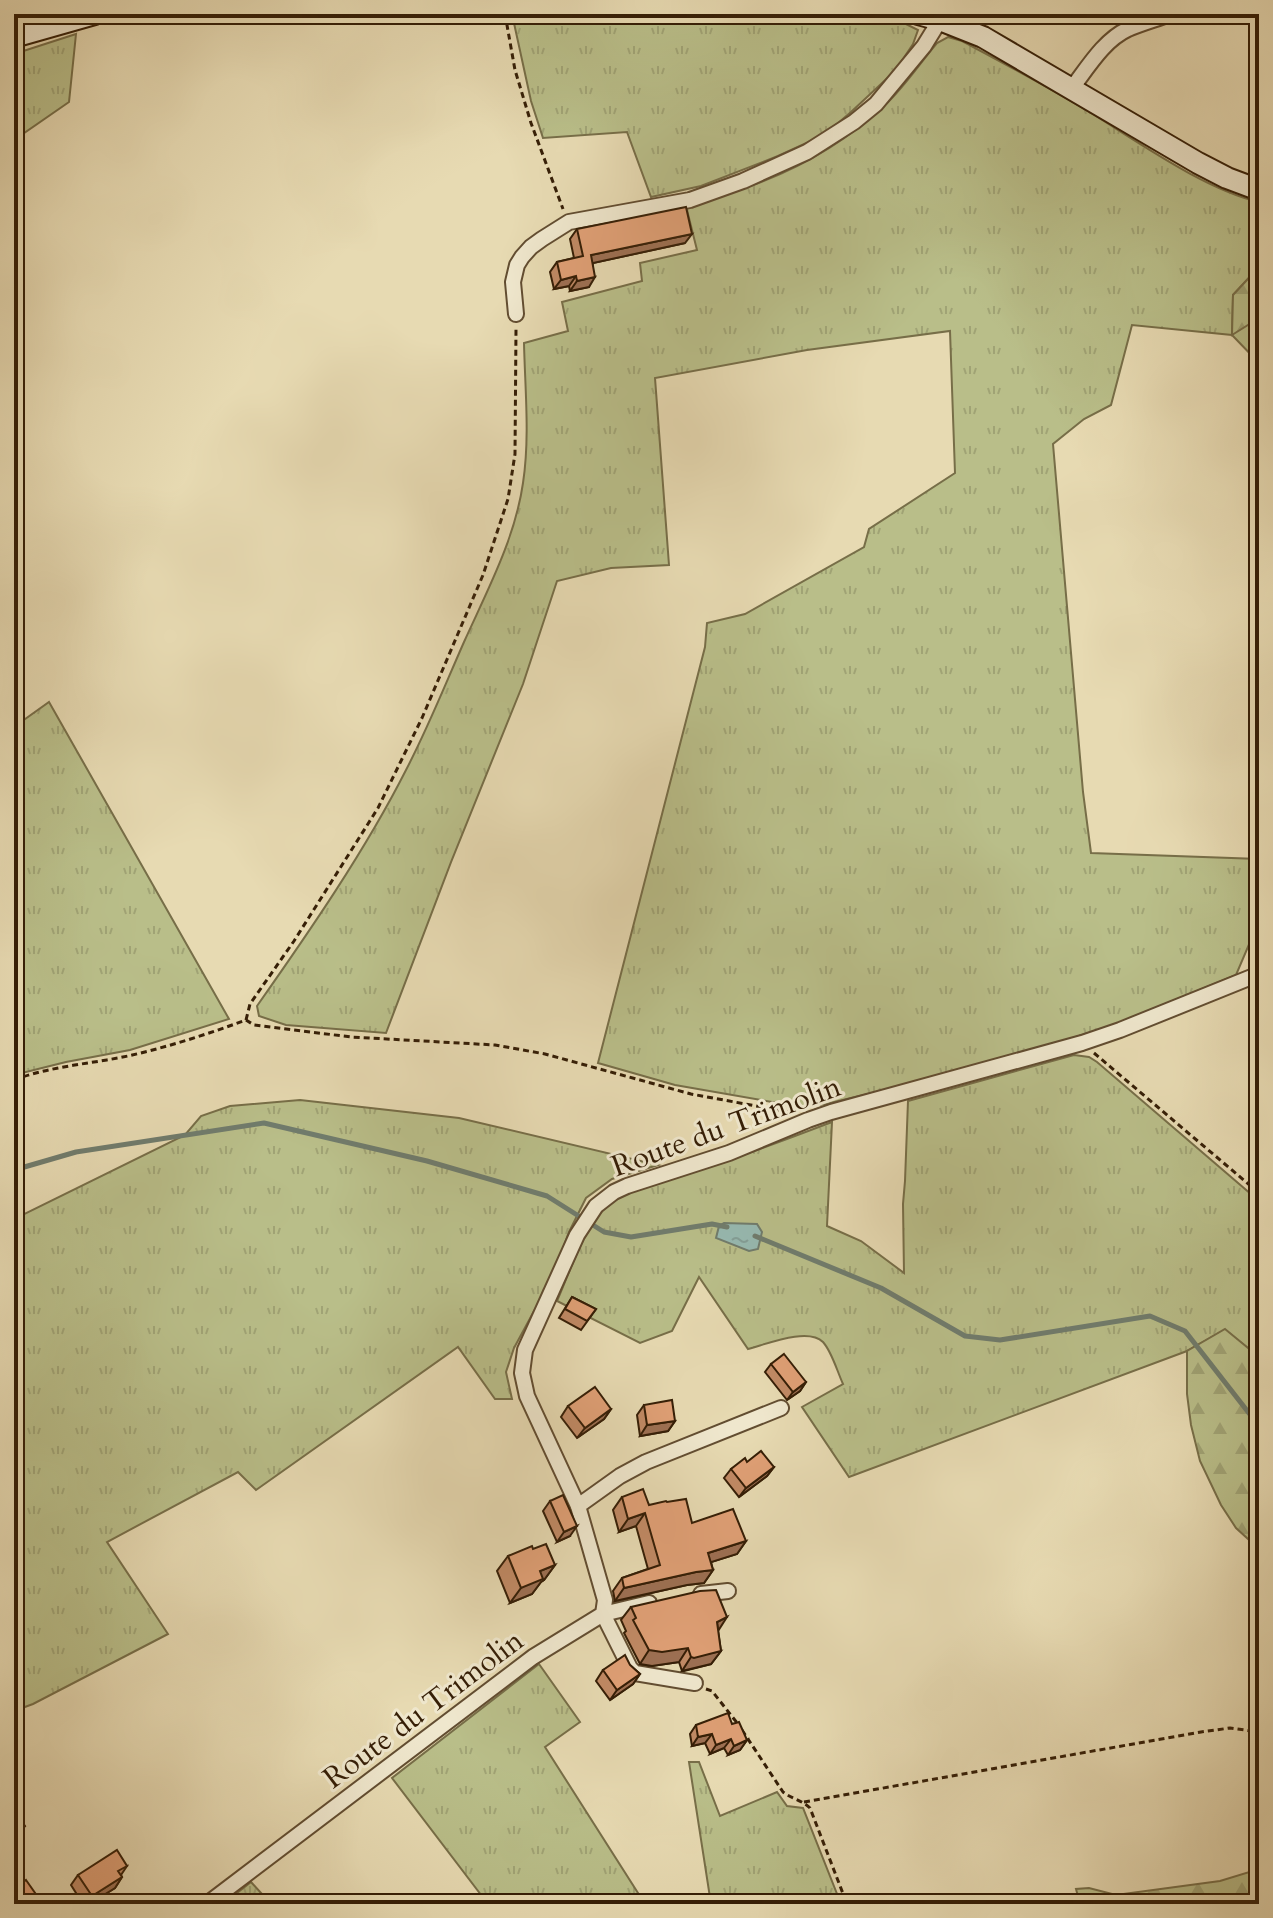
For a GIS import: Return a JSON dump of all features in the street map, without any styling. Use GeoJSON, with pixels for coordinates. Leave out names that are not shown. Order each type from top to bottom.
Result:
{"type":"FeatureCollection","features":[{"type":"Feature","properties":{"kind":"street"},"geometry":{"type":"LineString","coordinates":[[14,37],[95,14]]}},
{"type":"Feature","properties":{"kind":"street"},"geometry":{"type":"LineString","coordinates":[[918,14],[983,37],[1198,163],[1259,190]]}},
{"type":"Feature","properties":{"kind":"street"},"geometry":{"type":"LineString","coordinates":[[1072,88],[1108,43],[1126,30],[1170,14]]}},
{"type":"Feature","properties":{"kind":"street"},"geometry":{"type":"LineString","coordinates":[[516,314],[513,282],[517,265],[531,247],[569,222],[690,200],[743,181],[807,152],[876,104],[924,46],[940,20]]}},
{"type":"Feature","properties":{"kind":"street","name":"Route du Trimolin"},"geometry":{"type":"LineString","coordinates":[[207,1904],[533,1657],[603,1614],[605,1600],[578,1506],[527,1396],[522,1373],[525,1350],[577,1235],[605,1198],[627,1186],[729,1153],[808,1120],[1082,1043],[1259,974]]}},
{"type":"Feature","properties":{"kind":"street"},"geometry":{"type":"LineString","coordinates":[[578,1506],[646,1462],[781,1408]]}},
{"type":"Feature","properties":{"kind":"street"},"geometry":{"type":"LineString","coordinates":[[689,1595],[728,1591]]}},
{"type":"Feature","properties":{"kind":"street"},"geometry":{"type":"LineString","coordinates":[[660,1601],[603,1614],[635,1673],[695,1683]]}},
{"type":"Feature","properties":{"kind":"path"},"geometry":{"type":"LineString","coordinates":[[505,14],[515,70],[531,123],[569,222]]}},
{"type":"Feature","properties":{"kind":"path"},"geometry":{"type":"LineString","coordinates":[[246,1020],[250,1004],[378,808],[422,718],[483,575],[508,499],[515,454],[516,314]]}},
{"type":"Feature","properties":{"kind":"path"},"geometry":{"type":"LineString","coordinates":[[14,1080],[46,1070],[129,1056],[246,1020]]}},
{"type":"Feature","properties":{"kind":"path"},"geometry":{"type":"LineString","coordinates":[[246,1020],[254,1025],[351,1037],[495,1045],[545,1054],[729,1103],[786,1111],[808,1120]]}},
{"type":"Feature","properties":{"kind":"path"},"geometry":{"type":"LineString","coordinates":[[1082,1043],[1259,1193]]}},
{"type":"Feature","properties":{"kind":"path"},"geometry":{"type":"LineString","coordinates":[[695,1683],[712,1691],[732,1714],[783,1792],[810,1808],[847,1904]]}},
{"type":"Feature","properties":{"kind":"path"},"geometry":{"type":"LineString","coordinates":[[804,1802],[1201,1732],[1230,1728],[1259,1732]]}},
{"type":"Feature","properties":{"kind":"green space"},"geometry":{"type":"Polygon","coordinates":[[[512,14],[861,14],[906,24],[918,30],[913,44],[895,71],[824,135],[701,186],[651,197],[627,132],[543,138],[531,101],[512,14]]]}},
{"type":"Feature","properties":{"kind":"green space"},"geometry":{"type":"Polygon","coordinates":[[[76,34],[69,102],[14,140],[14,54],[76,34]]]}},
{"type":"Feature","properties":{"kind":"green space"},"geometry":{"type":"Polygon","coordinates":[[[948,37],[962,41],[1043,85],[1195,176],[1259,202],[1259,267],[1233,295],[1232,334],[1259,318],[1259,363],[1232,335],[1132,325],[1111,405],[1084,419],[1053,444],[1091,853],[1259,859],[1259,921],[1236,975],[1114,1025],[943,1076],[826,1104],[801,1107],[675,1085],[598,1063],[705,647],[707,623],[745,614],[864,547],[869,529],[955,473],[950,331],[807,350],[655,378],[669,565],[611,568],[557,581],[523,684],[386,1033],[286,1025],[259,1016],[257,1006],[336,891],[390,800],[422,738],[499,564],[514,524],[525,466],[524,343],[568,331],[562,302],[642,281],[640,263],[697,250],[686,206],[756,184],[825,150],[857,129],[886,104],[937,43],[948,37]]]}},
{"type":"Feature","properties":{"kind":"green space"},"geometry":{"type":"Polygon","coordinates":[[[1259,267],[1259,318],[1232,335],[1233,295],[1259,267]]]}},
{"type":"Feature","properties":{"kind":"green space"},"geometry":{"type":"Polygon","coordinates":[[[49,702],[229,1019],[130,1050],[14,1075],[14,727],[49,702]]]}},
{"type":"Feature","properties":{"kind":"green space"},"geometry":{"type":"Polygon","coordinates":[[[1074,1055],[1089,1057],[1097,1062],[1259,1201],[1259,1357],[1225,1330],[1187,1351],[849,1477],[802,1407],[843,1384],[823,1342],[798,1336],[748,1349],[699,1277],[672,1331],[640,1343],[557,1301],[590,1228],[614,1201],[639,1189],[832,1122],[827,1226],[861,1241],[904,1273],[903,1204],[908,1101],[1074,1055]]]}},
{"type":"Feature","properties":{"kind":"green space"},"geometry":{"type":"Polygon","coordinates":[[[300,1100],[459,1118],[658,1165],[612,1179],[586,1198],[552,1278],[514,1348],[506,1372],[512,1399],[495,1399],[458,1347],[256,1490],[238,1472],[107,1542],[168,1634],[14,1711],[14,1219],[185,1135],[201,1116],[230,1106],[300,1100]]]}},
{"type":"Feature","properties":{"kind":"green space"},"geometry":{"type":"Polygon","coordinates":[[[1225,1329],[1259,1357],[1259,1549],[1236,1528],[1221,1505],[1200,1461],[1191,1425],[1187,1351],[1225,1329]]]}},
{"type":"Feature","properties":{"kind":"green space"},"geometry":{"type":"Polygon","coordinates":[[[539,1664],[580,1722],[545,1747],[645,1904],[488,1904],[392,1778],[539,1664]]]}},
{"type":"Feature","properties":{"kind":"green space"},"geometry":{"type":"Polygon","coordinates":[[[689,1762],[699,1762],[720,1816],[777,1792],[787,1806],[803,1808],[841,1904],[711,1904],[689,1762]]]}},
{"type":"Feature","properties":{"kind":"green space"},"geometry":{"type":"Polygon","coordinates":[[[1259,1869],[1259,1904],[1080,1904],[1076,1889],[1089,1888],[1116,1895],[1220,1881],[1259,1869]]]}},
{"type":"Feature","properties":{"kind":"green space"},"geometry":{"type":"Polygon","coordinates":[[[251,1882],[271,1904],[223,1904],[251,1882]]]}},
{"type":"Feature","properties":{"kind":"water"},"geometry":{"type":"Polygon","coordinates":[[[724,1223],[757,1224],[762,1232],[758,1249],[749,1251],[716,1238],[719,1226],[724,1223]]]}},
{"type":"Feature","properties":{"kind":"building"},"geometry":{"type":"Polygon","coordinates":[[[686,207],[692,234],[591,255],[595,277],[577,281],[576,276],[561,280],[557,262],[583,256],[577,229],[686,207]]]}},
{"type":"Feature","properties":{"kind":"building"},"geometry":{"type":"Polygon","coordinates":[[[572,1297],[596,1309],[587,1321],[565,1309],[572,1297]]]}},
{"type":"Feature","properties":{"kind":"building"},"geometry":{"type":"Polygon","coordinates":[[[784,1354],[806,1382],[793,1392],[771,1364],[784,1354]]]}},
{"type":"Feature","properties":{"kind":"building"},"geometry":{"type":"Polygon","coordinates":[[[595,1387],[611,1409],[585,1428],[568,1406],[595,1387]]]}},
{"type":"Feature","properties":{"kind":"building"},"geometry":{"type":"Polygon","coordinates":[[[672,1400],[675,1421],[647,1425],[644,1405],[672,1400]]]}},
{"type":"Feature","properties":{"kind":"building"},"geometry":{"type":"Polygon","coordinates":[[[761,1451],[774,1467],[746,1488],[731,1469],[761,1451]]]}},
{"type":"Feature","properties":{"kind":"building"},"geometry":{"type":"Polygon","coordinates":[[[643,1489],[649,1505],[686,1499],[692,1523],[733,1509],[746,1541],[708,1553],[713,1570],[624,1588],[622,1578],[660,1565],[645,1513],[628,1519],[622,1497],[643,1489]]]}},
{"type":"Feature","properties":{"kind":"building"},"geometry":{"type":"Polygon","coordinates":[[[563,1495],[577,1526],[564,1532],[550,1501],[563,1495]]]}},
{"type":"Feature","properties":{"kind":"building"},"geometry":{"type":"Polygon","coordinates":[[[546,1544],[555,1565],[540,1571],[543,1579],[521,1588],[508,1556],[546,1544]]]}},
{"type":"Feature","properties":{"kind":"building"},"geometry":{"type":"Polygon","coordinates":[[[716,1590],[727,1617],[717,1622],[721,1651],[694,1658],[688,1648],[662,1652],[649,1650],[633,1620],[636,1618],[631,1607],[716,1590]]]}},
{"type":"Feature","properties":{"kind":"building"},"geometry":{"type":"Polygon","coordinates":[[[625,1655],[640,1674],[617,1690],[603,1670],[625,1655]]]}},
{"type":"Feature","properties":{"kind":"building"},"geometry":{"type":"Polygon","coordinates":[[[728,1713],[732,1724],[739,1722],[747,1740],[734,1746],[731,1739],[716,1745],[712,1734],[698,1737],[696,1725],[728,1713]]]}},
{"type":"Feature","properties":{"kind":"building"},"geometry":{"type":"Polygon","coordinates":[[[14,1810],[25,1826],[14,1834],[14,1810]]]}},
{"type":"Feature","properties":{"kind":"building"},"geometry":{"type":"Polygon","coordinates":[[[117,1850],[127,1866],[118,1871],[122,1877],[92,1896],[78,1875],[117,1850]]]}},
{"type":"Feature","properties":{"kind":"building"},"geometry":{"type":"Polygon","coordinates":[[[26,1880],[40,1900],[34,1904],[14,1904],[14,1889],[26,1880]]]}},
{"type":"Feature","properties":{"kind":"waterway"},"geometry":{"type":"LineString","coordinates":[[14,1170],[76,1152],[264,1123],[427,1161],[547,1196],[604,1232],[631,1237],[712,1224],[727,1227]]}},
{"type":"Feature","properties":{"kind":"waterway"},"geometry":{"type":"LineString","coordinates":[[755,1236],[881,1288],[965,1336],[1000,1340],[1150,1316],[1185,1331],[1259,1426]]}}]}
